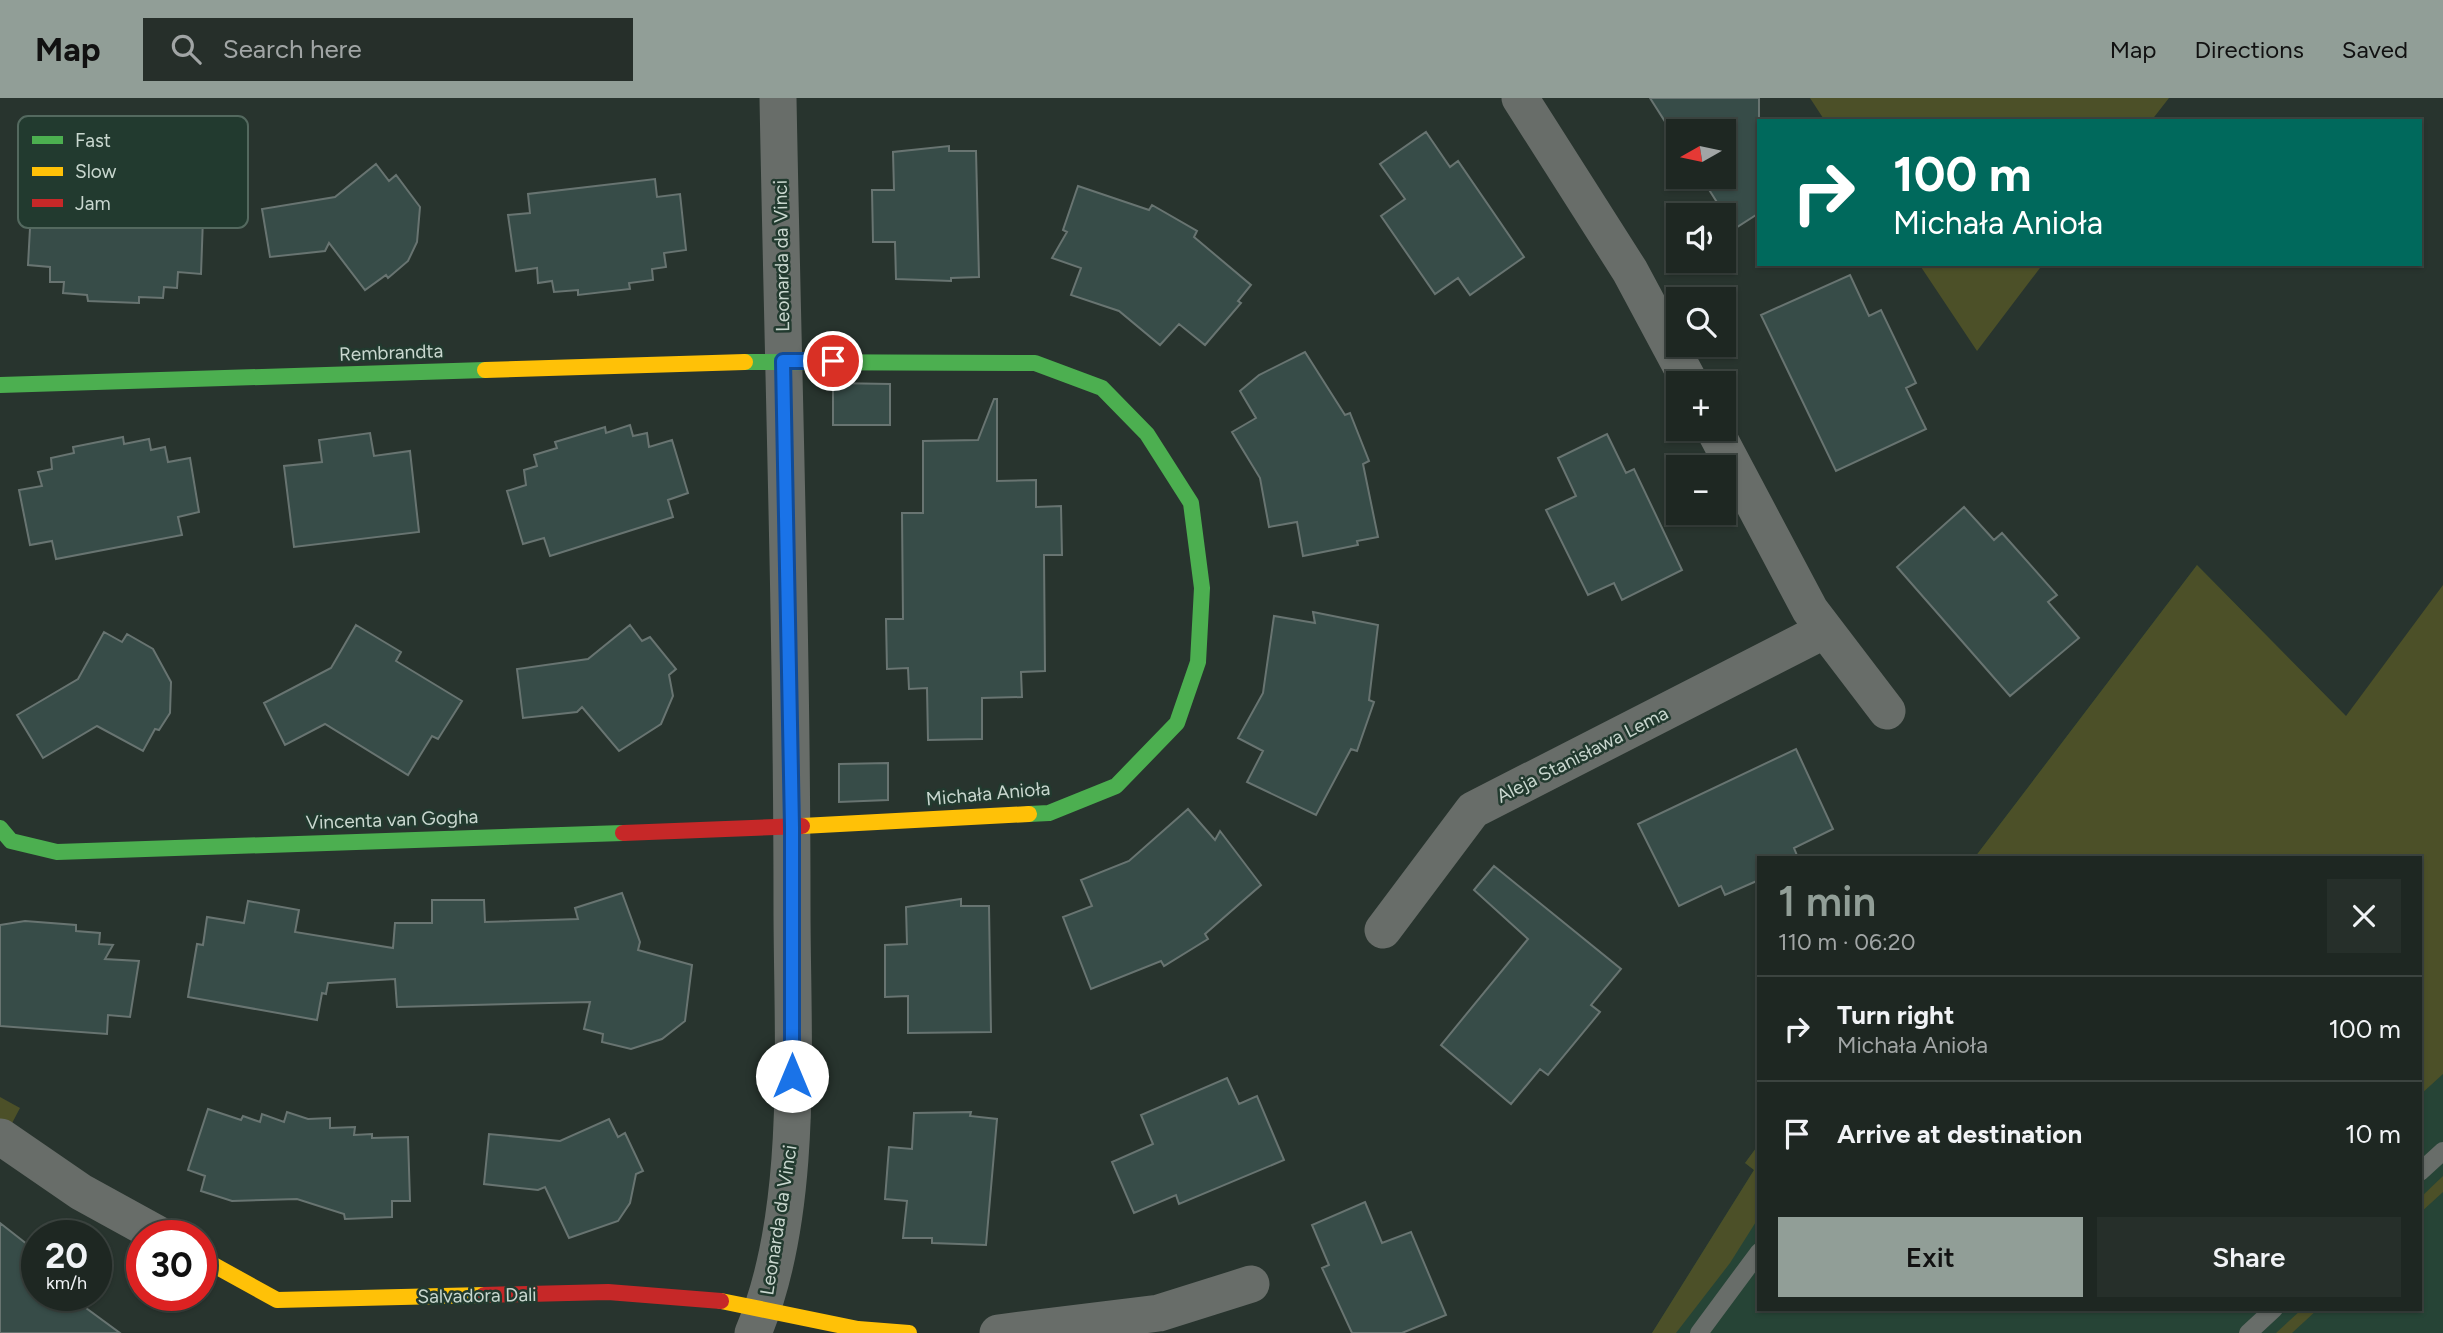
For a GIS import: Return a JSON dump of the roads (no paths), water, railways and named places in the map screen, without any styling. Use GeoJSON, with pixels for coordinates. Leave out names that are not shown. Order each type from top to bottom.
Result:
{"type":"FeatureCollection","features":[{"type":"Feature","properties":{"kind":"street","name":"Leonarda da Vinci"},"geometry":{"type":"LineString","coordinates":[[758,1322],[781,1226],[792,1132],[792,827],[778,98]]}},
{"type":"Feature","properties":{"kind":"street"},"geometry":{"type":"LineString","coordinates":[[1520,98],[1630,271],[1684,371]]}},
{"type":"Feature","properties":{"kind":"street","name":"Rembrandta"},"geometry":{"type":"LineString","coordinates":[[0,385],[783,361]]}},
{"type":"Feature","properties":{"kind":"street","name":"Michała Anioła"},"geometry":{"type":"LineString","coordinates":[[783,361],[1035,363],[1102,388],[1147,434],[1191,503],[1202,588],[1198,662],[1177,723],[1116,786],[1049,813],[792,827]]}},
{"type":"Feature","properties":{"kind":"street"},"geometry":{"type":"LineString","coordinates":[[1720,441],[1810,610],[1887,711]]}},
{"type":"Feature","properties":{"kind":"street","name":"Aleja Stanisława Lema"},"geometry":{"type":"LineString","coordinates":[[1383,930],[1473,810],[1825,630]]}},
{"type":"Feature","properties":{"kind":"street","name":"Vincenta van Gogha"},"geometry":{"type":"LineString","coordinates":[[0,828],[11,841],[57,852],[792,827]]}},
{"type":"Feature","properties":{"kind":"street"},"geometry":{"type":"LineString","coordinates":[[1,1137],[81,1192],[131,1220]]}},
{"type":"Feature","properties":{"kind":"street","name":"Salvadora Dali"},"geometry":{"type":"LineString","coordinates":[[217,1267],[277,1300],[608,1292],[709,1299],[758,1322],[909,1333]]}},
{"type":"Feature","properties":{"kind":"street"},"geometry":{"type":"LineString","coordinates":[[998,1333],[1159,1312],[1251,1284]]}},
{"type":"Feature","properties":{"kind":"lane"},"geometry":{"type":"LineString","coordinates":[[2422,1170],[2443,1150]]}},
{"type":"Feature","properties":{"kind":"lane"},"geometry":{"type":"LineString","coordinates":[[1699,1333],[1757,1255]]}}]}
